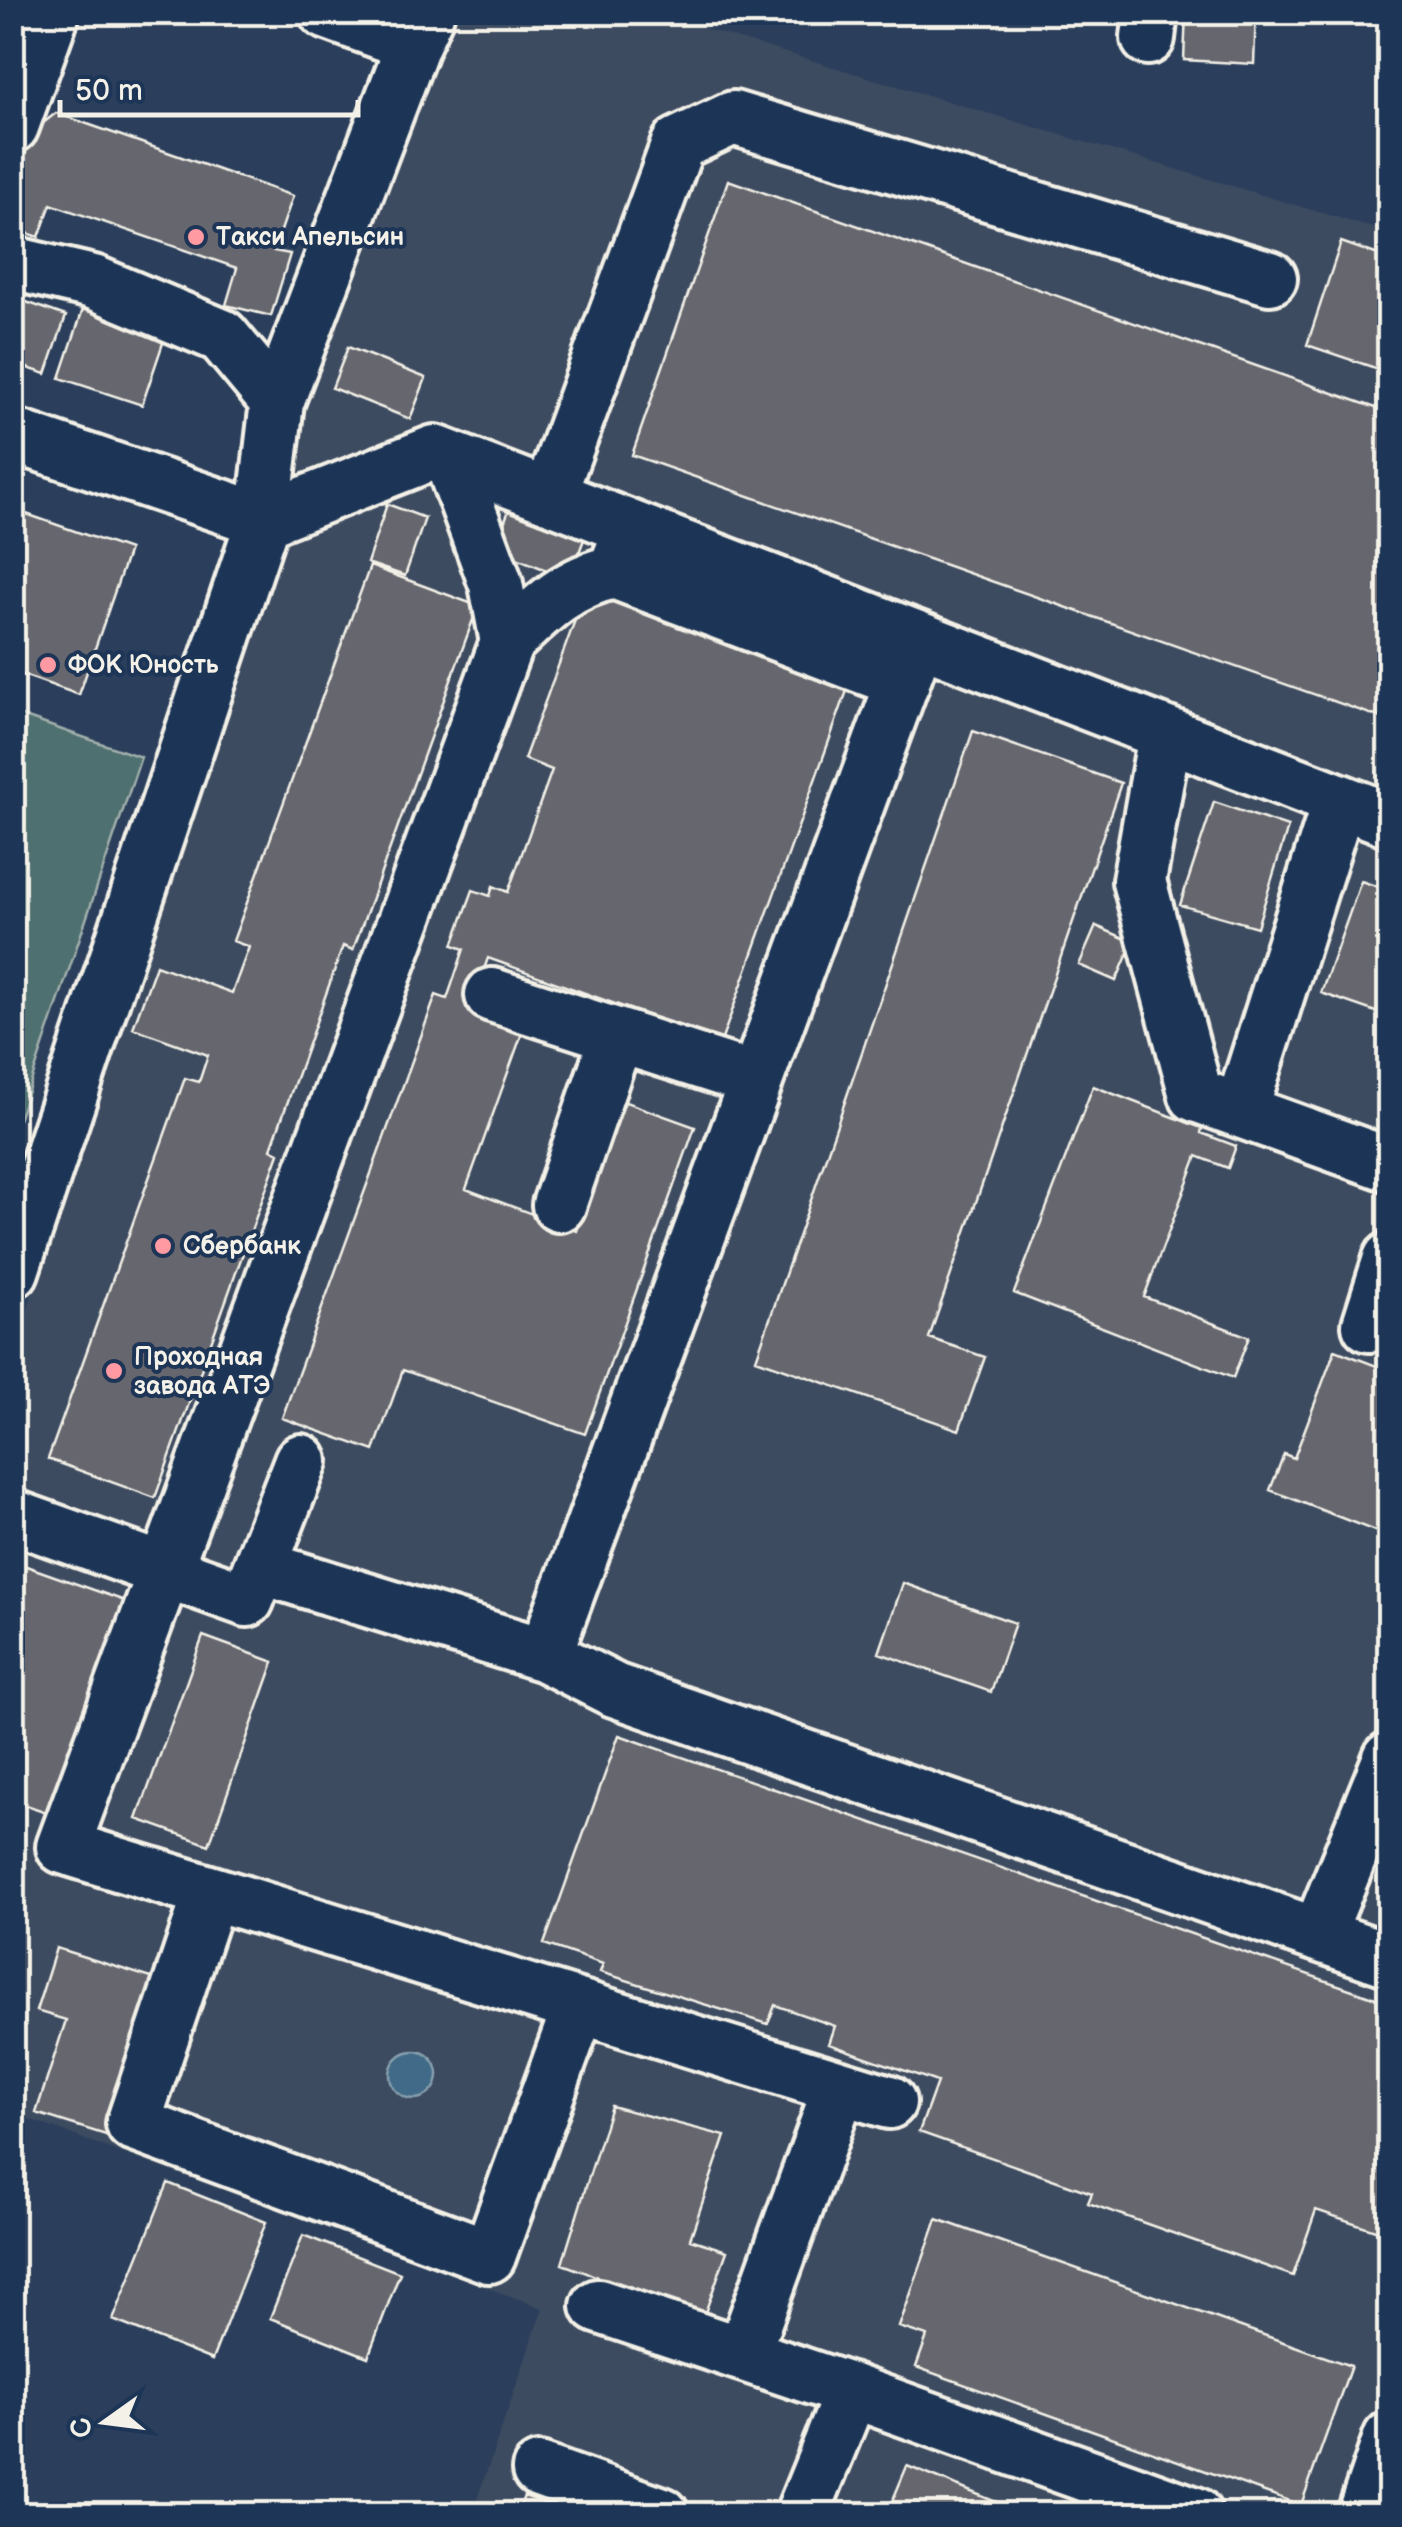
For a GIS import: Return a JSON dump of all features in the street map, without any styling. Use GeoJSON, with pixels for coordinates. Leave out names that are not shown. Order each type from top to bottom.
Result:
{"type":"FeatureCollection","features":[{"type":"Feature","properties":{"kind":"lane"},"geometry":{"type":"LineString","coordinates":[[12,126],[53,12]]}},
{"type":"Feature","properties":{"kind":"lane"},"geometry":{"type":"LineString","coordinates":[[12,1271],[264,520],[278,402],[420,28],[326,12]]}},
{"type":"Feature","properties":{"kind":"lane"},"geometry":{"type":"LineString","coordinates":[[548,496],[678,144],[733,118],[1270,278]]}},
{"type":"Feature","properties":{"kind":"lane"},"geometry":{"type":"LineString","coordinates":[[12,263],[93,282],[222,336],[278,402]]}},
{"type":"Feature","properties":{"kind":"lane"},"geometry":{"type":"LineString","coordinates":[[12,434],[264,520],[435,452],[548,496],[622,550],[911,661],[1165,735],[1390,820]]}},
{"type":"Feature","properties":{"kind":"lane"},"geometry":{"type":"LineString","coordinates":[[450,458],[496,584],[508,642]]}},
{"type":"Feature","properties":{"kind":"lane"},"geometry":{"type":"LineString","coordinates":[[622,550],[586,578],[558,593],[508,642],[63,1848],[578,2010],[889,2102]]}},
{"type":"Feature","properties":{"kind":"lane"},"geometry":{"type":"LineString","coordinates":[[545,1656],[911,661]]}},
{"type":"Feature","properties":{"kind":"lane"},"geometry":{"type":"LineString","coordinates":[[1165,735],[1139,881],[1196,1095],[1390,1165]]}},
{"type":"Feature","properties":{"kind":"lane"},"geometry":{"type":"LineString","coordinates":[[1241,1110],[1339,801]]}},
{"type":"Feature","properties":{"kind":"lane"},"geometry":{"type":"LineString","coordinates":[[492,995],[756,1080]]}},
{"type":"Feature","properties":{"kind":"lane"},"geometry":{"type":"LineString","coordinates":[[560,1205],[617,1036]]}},
{"type":"Feature","properties":{"kind":"lane"},"geometry":{"type":"LineString","coordinates":[[1369,1325],[1390,1259]]}},
{"type":"Feature","properties":{"kind":"lane"},"geometry":{"type":"LineString","coordinates":[[12,1516],[248,1600],[301,1461]]}},
{"type":"Feature","properties":{"kind":"lane"},"geometry":{"type":"LineString","coordinates":[[260,1567],[545,1656],[614,1690],[1390,1960]]}},
{"type":"Feature","properties":{"kind":"lane"},"geometry":{"type":"LineString","coordinates":[[1318,1935],[1390,1758]]}},
{"type":"Feature","properties":{"kind":"lane"},"geometry":{"type":"LineString","coordinates":[[210,1894],[133,2124],[488,2256],[578,2010]]}},
{"type":"Feature","properties":{"kind":"lane"},"geometry":{"type":"LineString","coordinates":[[743,2354],[840,2087]]}},
{"type":"Feature","properties":{"kind":"lane"},"geometry":{"type":"LineString","coordinates":[[598,2306],[852,2391],[1195,2514]]}},
{"type":"Feature","properties":{"kind":"lane"},"geometry":{"type":"LineString","coordinates":[[802,2514],[852,2391]]}},
{"type":"Feature","properties":{"kind":"lane"},"geometry":{"type":"LineString","coordinates":[[1364,2514],[1390,2438]]}},
{"type":"Feature","properties":{"kind":"lane"},"geometry":{"type":"LineString","coordinates":[[538,2470],[662,2514]]}},
{"type":"Feature","properties":{"kind":"shaded area"},"geometry":{"type":"Polygon","coordinates":[[[446,13],[665,13],[709,30],[1389,233],[1389,2514],[472,2514],[543,2308],[13,2113],[13,1355],[282,515],[291,405],[446,13]]]}},
{"type":"Feature","properties":{"kind":"shaded area"},"geometry":{"type":"Polygon","coordinates":[[[414,2051],[431,2058],[438,2075],[431,2092],[414,2099],[397,2092],[390,2075],[397,2058],[414,2051]]]}},
{"type":"Feature","properties":{"kind":"green space"},"geometry":{"type":"Polygon","coordinates":[[[12,713],[141,757],[13,1135],[12,713]]]}},
{"type":"Feature","properties":{"kind":"building"},"geometry":{"type":"Polygon","coordinates":[[[1186,12],[1256,12],[1254,64],[1184,60],[1186,12]]]}},
{"type":"Feature","properties":{"kind":"building"},"geometry":{"type":"Polygon","coordinates":[[[56,113],[293,196],[274,251],[290,254],[271,316],[226,305],[237,268],[51,204],[39,237],[12,228],[12,193],[33,131],[56,113]]]}},
{"type":"Feature","properties":{"kind":"building"},"geometry":{"type":"Polygon","coordinates":[[[728,180],[1390,413],[1390,721],[632,455],[728,180]]]}},
{"type":"Feature","properties":{"kind":"building"},"geometry":{"type":"Polygon","coordinates":[[[1341,242],[1390,259],[1390,373],[1307,345],[1341,242]]]}},
{"type":"Feature","properties":{"kind":"building"},"geometry":{"type":"Polygon","coordinates":[[[12,297],[66,316],[46,374],[12,363],[12,297]]]}},
{"type":"Feature","properties":{"kind":"building"},"geometry":{"type":"Polygon","coordinates":[[[84,306],[166,334],[142,405],[60,378],[84,306]]]}},
{"type":"Feature","properties":{"kind":"building"},"geometry":{"type":"Polygon","coordinates":[[[348,347],[426,378],[410,419],[332,388],[348,347]]]}},
{"type":"Feature","properties":{"kind":"building"},"geometry":{"type":"Polygon","coordinates":[[[514,497],[589,526],[569,579],[494,549],[514,497]]]}},
{"type":"Feature","properties":{"kind":"building"},"geometry":{"type":"Polygon","coordinates":[[[387,504],[425,518],[405,576],[367,563],[387,504]]]}},
{"type":"Feature","properties":{"kind":"building"},"geometry":{"type":"Polygon","coordinates":[[[12,509],[129,550],[79,695],[12,671],[12,509]]]}},
{"type":"Feature","properties":{"kind":"building"},"geometry":{"type":"Polygon","coordinates":[[[370,566],[478,606],[353,950],[343,946],[271,1149],[279,1153],[155,1498],[48,1459],[185,1078],[199,1082],[208,1055],[133,1028],[156,965],[232,993],[249,947],[233,941],[370,566]]]}},
{"type":"Feature","properties":{"kind":"building"},"geometry":{"type":"Polygon","coordinates":[[[586,590],[848,688],[721,1042],[488,958],[471,1005],[525,1025],[466,1189],[577,1231],[623,1101],[695,1127],[585,1434],[403,1370],[374,1451],[282,1418],[436,995],[447,999],[464,949],[453,945],[473,890],[490,896],[493,886],[508,892],[552,770],[524,759],[586,590]]]}},
{"type":"Feature","properties":{"kind":"building"},"geometry":{"type":"Polygon","coordinates":[[[973,731],[1121,783],[929,1338],[985,1357],[959,1430],[756,1359],[973,731]]]}},
{"type":"Feature","properties":{"kind":"building"},"geometry":{"type":"Polygon","coordinates":[[[1214,802],[1288,827],[1257,927],[1180,905],[1214,802]]]}},
{"type":"Feature","properties":{"kind":"building"},"geometry":{"type":"Polygon","coordinates":[[[1361,881],[1390,891],[1390,1017],[1321,993],[1361,881]]]}},
{"type":"Feature","properties":{"kind":"building"},"geometry":{"type":"Polygon","coordinates":[[[1096,926],[1133,942],[1116,981],[1079,965],[1096,926]]]}},
{"type":"Feature","properties":{"kind":"building"},"geometry":{"type":"Polygon","coordinates":[[[1093,1086],[1202,1128],[1201,1133],[1236,1146],[1228,1168],[1197,1156],[1144,1297],[1249,1337],[1233,1378],[1014,1293],[1093,1086]]]}},
{"type":"Feature","properties":{"kind":"building"},"geometry":{"type":"Polygon","coordinates":[[[1335,1350],[1390,1371],[1390,1459],[1380,1484],[1390,1488],[1390,1537],[1270,1490],[1284,1454],[1294,1458],[1335,1350]]]}},
{"type":"Feature","properties":{"kind":"building"},"geometry":{"type":"Polygon","coordinates":[[[12,1561],[125,1601],[49,1813],[12,1800],[12,1561]]]}},
{"type":"Feature","properties":{"kind":"building"},"geometry":{"type":"Polygon","coordinates":[[[903,1583],[1015,1623],[991,1692],[879,1653],[903,1583]]]}},
{"type":"Feature","properties":{"kind":"building"},"geometry":{"type":"Polygon","coordinates":[[[203,1636],[274,1662],[209,1845],[137,1819],[203,1636]]]}},
{"type":"Feature","properties":{"kind":"building"},"geometry":{"type":"Polygon","coordinates":[[[619,1735],[1390,2003],[1390,2218],[1384,2233],[1316,2210],[1293,2276],[1088,2203],[1092,2193],[919,2132],[937,2082],[829,2044],[835,2026],[775,2005],[768,2024],[600,1972],[603,1964],[544,1944],[619,1735]]]}},
{"type":"Feature","properties":{"kind":"building"},"geometry":{"type":"Polygon","coordinates":[[[56,1948],[158,1980],[109,2136],[36,2113],[66,2020],[36,2011],[56,1948]]]}},
{"type":"Feature","properties":{"kind":"building"},"geometry":{"type":"Polygon","coordinates":[[[611,2106],[725,2136],[690,2239],[727,2251],[700,2327],[645,2294],[562,2264],[611,2106]]]}},
{"type":"Feature","properties":{"kind":"building"},"geometry":{"type":"Polygon","coordinates":[[[168,2183],[266,2222],[212,2360],[113,2320],[168,2183]]]}},
{"type":"Feature","properties":{"kind":"building"},"geometry":{"type":"Polygon","coordinates":[[[937,2219],[1351,2366],[1301,2505],[916,2367],[927,2336],[899,2327],[937,2219]]]}},
{"type":"Feature","properties":{"kind":"building"},"geometry":{"type":"Polygon","coordinates":[[[303,2235],[400,2273],[368,2357],[270,2318],[303,2235]]]}},
{"type":"Feature","properties":{"kind":"building"},"geometry":{"type":"Polygon","coordinates":[[[907,2466],[1026,2514],[887,2514],[907,2466]]]}},
{"type":"Feature","properties":{"kind":"building"},"geometry":{"type":"Polygon","coordinates":[[[524,2496],[576,2514],[517,2514],[524,2496]]]}},
{"type":"Feature","properties":{"kind":"place","name":"Такси Апельсин"},"geometry":{"type":"Point","coordinates":[196,237]}},
{"type":"Feature","properties":{"kind":"place","name":"ФОК Юность"},"geometry":{"type":"Point","coordinates":[48,665]}},
{"type":"Feature","properties":{"kind":"place","name":"Сбербанк"},"geometry":{"type":"Point","coordinates":[163,1246]}},
{"type":"Feature","properties":{"kind":"place","name":"Проходная завода АТЭ"},"geometry":{"type":"Point","coordinates":[114,1371]}}]}
